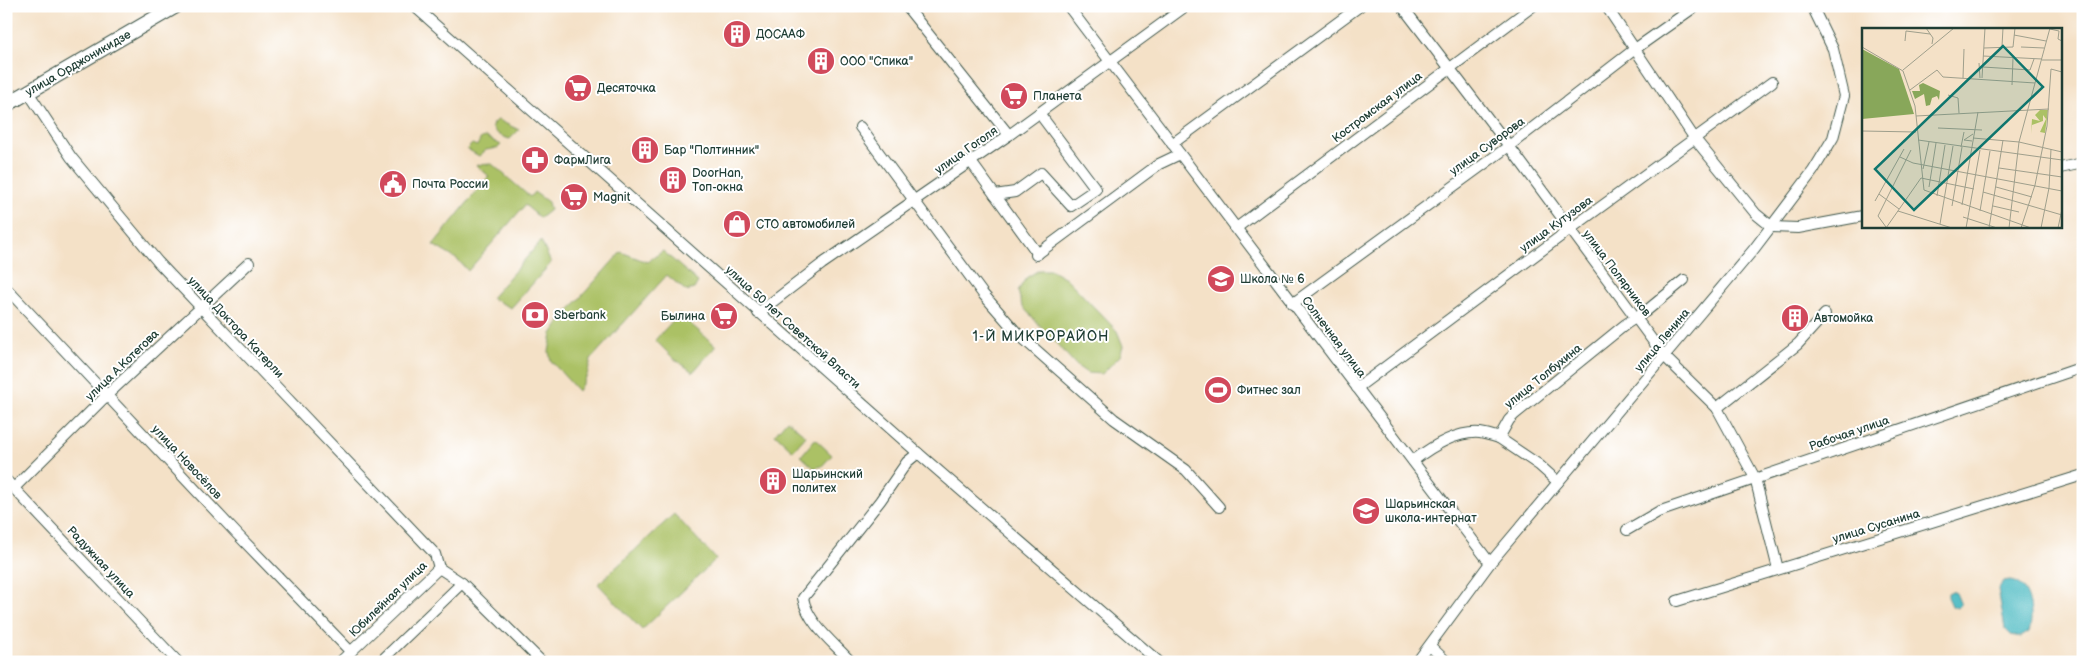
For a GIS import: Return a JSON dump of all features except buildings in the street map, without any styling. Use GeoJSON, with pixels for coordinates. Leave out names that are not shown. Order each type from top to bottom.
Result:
{"type":"FeatureCollection","features":[{"type":"Feature","properties":{"kind":"main road","name":"улица Орджоникидзе"},"geometry":{"type":"LineString","coordinates":[[6,104],[176,6]]}},
{"type":"Feature","properties":{"kind":"street","name":"улица 50 лет Советской Власти"},"geometry":{"type":"LineString","coordinates":[[414,6],[918,454],[1159,662]]}},
{"type":"Feature","properties":{"kind":"street"},"geometry":{"type":"LineString","coordinates":[[906,6],[1009,136]]}},
{"type":"Feature","properties":{"kind":"street","name":"Солнечная улица"},"geometry":{"type":"LineString","coordinates":[[1068,6],[1235,229],[1490,563]]}},
{"type":"Feature","properties":{"kind":"street","name":"улица Гоголя"},"geometry":{"type":"LineString","coordinates":[[758,313],[822,264],[1009,136],[1186,6]]}},
{"type":"Feature","properties":{"kind":"street"},"geometry":{"type":"LineString","coordinates":[[1172,144],[1360,6]]}},
{"type":"Feature","properties":{"kind":"street","name":"улица Полярников"},"geometry":{"type":"LineString","coordinates":[[1402,6],[1509,146],[1569,230],[1664,356],[1717,408],[1755,478],[1778,569]]}},
{"type":"Feature","properties":{"kind":"street","name":"Костромская улица"},"geometry":{"type":"LineString","coordinates":[[1235,229],[1533,6]]}},
{"type":"Feature","properties":{"kind":"street"},"geometry":{"type":"LineString","coordinates":[[1606,6],[1695,139],[1756,214],[1772,227],[1798,228],[1862,216]]}},
{"type":"Feature","properties":{"kind":"street","name":"улица Суворова"},"geometry":{"type":"LineString","coordinates":[[1292,304],[1509,146],[1635,49],[1696,6]]}},
{"type":"Feature","properties":{"kind":"street","name":"улица Ленина"},"geometry":{"type":"LineString","coordinates":[[1417,662],[1490,563],[1772,227],[1814,171],[1834,138],[1844,96],[1833,49],[1812,6]]}},
{"type":"Feature","properties":{"kind":"street","name":"улица Кутузова"},"geometry":{"type":"LineString","coordinates":[[1357,388],[1772,82]]}},
{"type":"Feature","properties":{"kind":"street","name":"улица Доктора Катерли"},"geometry":{"type":"LineString","coordinates":[[28,92],[71,157],[158,262],[435,554],[439,568]]}},
{"type":"Feature","properties":{"kind":"street"},"geometry":{"type":"LineString","coordinates":[[995,195],[1015,192],[1041,174],[1071,206],[1096,188],[1039,113]]}},
{"type":"Feature","properties":{"kind":"street"},"geometry":{"type":"LineString","coordinates":[[860,128],[916,200],[983,294],[1018,334],[1114,419],[1186,470],[1219,506]]}},
{"type":"Feature","properties":{"kind":"street"},"geometry":{"type":"LineString","coordinates":[[971,162],[1037,255],[1159,164],[1180,154]]}},
{"type":"Feature","properties":{"kind":"street"},"geometry":{"type":"LineString","coordinates":[[2062,168],[2083,163]]}},
{"type":"Feature","properties":{"kind":"street","name":"улица А.Котегова"},"geometry":{"type":"LineString","coordinates":[[14,488],[108,394],[249,263]]}},
{"type":"Feature","properties":{"kind":"street","name":"улица Толбухина"},"geometry":{"type":"LineString","coordinates":[[1499,438],[1509,420],[1515,414],[1684,280]]}},
{"type":"Feature","properties":{"kind":"street","name":"улица Новосёлов"},"geometry":{"type":"LineString","coordinates":[[6,288],[108,394],[238,535],[351,652]]}},
{"type":"Feature","properties":{"kind":"street"},"geometry":{"type":"LineString","coordinates":[[1717,408],[1798,344],[1825,314]]}},
{"type":"Feature","properties":{"kind":"street","name":"Рабочая улица"},"geometry":{"type":"LineString","coordinates":[[1627,530],[1658,512],[2083,367]]}},
{"type":"Feature","properties":{"kind":"street"},"geometry":{"type":"LineString","coordinates":[[1413,461],[1426,451],[1465,434],[1481,433],[1499,438],[1539,465],[1558,482]]}},
{"type":"Feature","properties":{"kind":"street"},"geometry":{"type":"LineString","coordinates":[[852,662],[814,623],[805,608],[803,598],[880,501],[907,462],[918,454]]}},
{"type":"Feature","properties":{"kind":"street","name":"улица Сусанина"},"geometry":{"type":"LineString","coordinates":[[1677,601],[2083,476]]}},
{"type":"Feature","properties":{"kind":"street","name":"Радужная улица"},"geometry":{"type":"LineString","coordinates":[[6,480],[178,662]]}},
{"type":"Feature","properties":{"kind":"street","name":"Юбилейная улица"},"geometry":{"type":"LineString","coordinates":[[340,662],[439,568],[462,583],[542,662]]}},
{"type":"Feature","properties":{"kind":"street"},"geometry":{"type":"LineString","coordinates":[[380,662],[462,583]]}},
{"type":"Feature","properties":{"kind":"street"},"geometry":{"type":"LineString","coordinates":[[1430,646],[1447,662]]}},
{"type":"Feature","properties":{"kind":"green space"},"geometry":{"type":"Polygon","coordinates":[[[498,120],[519,130],[510,139],[502,136],[495,132],[492,127],[493,123],[498,120]]]}},
{"type":"Feature","properties":{"kind":"green space"},"geometry":{"type":"Polygon","coordinates":[[[486,137],[501,145],[498,148],[486,150],[479,156],[467,149],[472,144],[477,146],[481,138],[486,137]]]}},
{"type":"Feature","properties":{"kind":"green space"},"geometry":{"type":"Polygon","coordinates":[[[492,164],[530,197],[534,192],[548,202],[550,210],[540,218],[525,205],[468,271],[458,260],[433,245],[489,176],[476,165],[492,164]]]}},
{"type":"Feature","properties":{"kind":"green space"},"geometry":{"type":"Polygon","coordinates":[[[541,241],[551,263],[511,308],[491,298],[541,241]]]}},
{"type":"Feature","properties":{"kind":"green space"},"geometry":{"type":"Polygon","coordinates":[[[663,251],[698,282],[694,289],[686,291],[667,275],[591,359],[587,375],[578,391],[551,361],[549,352],[552,334],[563,317],[621,252],[647,262],[663,251]]]}},
{"type":"Feature","properties":{"kind":"green space"},"geometry":{"type":"Polygon","coordinates":[[[1039,270],[1052,270],[1066,278],[1117,331],[1123,346],[1120,356],[1102,374],[1087,373],[1077,366],[1022,306],[1018,291],[1026,278],[1039,270]]]}},
{"type":"Feature","properties":{"kind":"green space"},"geometry":{"type":"Polygon","coordinates":[[[679,314],[716,346],[693,372],[673,358],[655,340],[679,314]]]}},
{"type":"Feature","properties":{"kind":"green space"},"geometry":{"type":"Polygon","coordinates":[[[787,420],[806,436],[793,451],[775,434],[787,420]]]}},
{"type":"Feature","properties":{"kind":"green space"},"geometry":{"type":"Polygon","coordinates":[[[815,439],[832,455],[822,466],[814,468],[801,456],[815,439]]]}},
{"type":"Feature","properties":{"kind":"green space"},"geometry":{"type":"Polygon","coordinates":[[[674,514],[716,559],[642,630],[598,584],[674,514]]]}},
{"type":"Feature","properties":{"kind":"water"},"geometry":{"type":"Polygon","coordinates":[[[2003,582],[2017,583],[2023,588],[2027,594],[2031,609],[2029,632],[2021,637],[2011,635],[2005,629],[1998,589],[2003,582]]]}},
{"type":"Feature","properties":{"kind":"water"},"geometry":{"type":"Polygon","coordinates":[[[1952,591],[1956,593],[1961,605],[1958,608],[1952,606],[1948,597],[1948,593],[1952,591]]]}},
{"type":"Feature","properties":{"kind":"place","name":"ДОСААФ"},"geometry":{"type":"Point","coordinates":[737,34]}},
{"type":"Feature","properties":{"kind":"place","name":"ООО \"Спика\""},"geometry":{"type":"Point","coordinates":[821,61]}},
{"type":"Feature","properties":{"kind":"place","name":"Десяточка"},"geometry":{"type":"Point","coordinates":[578,88]}},
{"type":"Feature","properties":{"kind":"place","name":"Планета"},"geometry":{"type":"Point","coordinates":[1014,96]}},
{"type":"Feature","properties":{"kind":"place","name":"Бар \"Полтинник\""},"geometry":{"type":"Point","coordinates":[645,150]}},
{"type":"Feature","properties":{"kind":"place","name":"ФармЛига"},"geometry":{"type":"Point","coordinates":[535,160]}},
{"type":"Feature","properties":{"kind":"place","name":"DoorHan, Топ-окна"},"geometry":{"type":"Point","coordinates":[673,180]}},
{"type":"Feature","properties":{"kind":"place","name":"Почта России"},"geometry":{"type":"Point","coordinates":[393,184]}},
{"type":"Feature","properties":{"kind":"place","name":"Magnit"},"geometry":{"type":"Point","coordinates":[574,197]}},
{"type":"Feature","properties":{"kind":"place","name":"СТО автомобилей"},"geometry":{"type":"Point","coordinates":[737,224]}},
{"type":"Feature","properties":{"kind":"place","name":"Школа № 6"},"geometry":{"type":"Point","coordinates":[1221,279]}},
{"type":"Feature","properties":{"kind":"place","name":"Sberbank"},"geometry":{"type":"Point","coordinates":[535,315]}},
{"type":"Feature","properties":{"kind":"place","name":"Былина"},"geometry":{"type":"Point","coordinates":[724,316]}},
{"type":"Feature","properties":{"kind":"place","name":"Автомойка"},"geometry":{"type":"Point","coordinates":[1795,318]}},
{"type":"Feature","properties":{"kind":"place","name":"Фитнес зал"},"geometry":{"type":"Point","coordinates":[1218,390]}},
{"type":"Feature","properties":{"kind":"place","name":"Шарьинский политех"},"geometry":{"type":"Point","coordinates":[773,481]}},
{"type":"Feature","properties":{"kind":"place","name":"Шарьинская школа-интернат"},"geometry":{"type":"Point","coordinates":[1366,511]}},
{"type":"Feature","properties":{"kind":"district","name":"1-Й МИКРОРАЙОН"},"geometry":{"type":"Point","coordinates":[1041,336]}}]}
